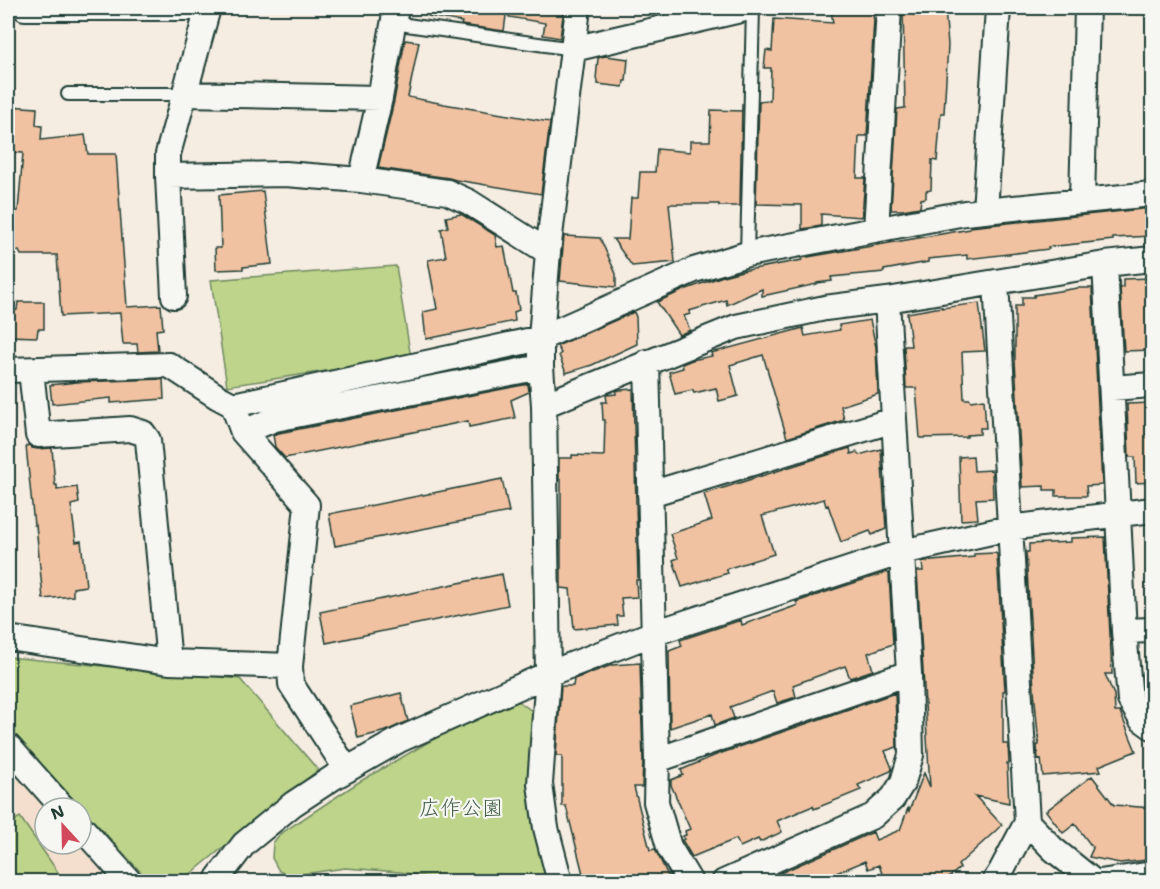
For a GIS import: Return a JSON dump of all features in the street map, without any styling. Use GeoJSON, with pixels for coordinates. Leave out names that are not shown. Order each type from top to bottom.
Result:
{"type":"FeatureCollection","features":[{"type":"Feature","properties":{"kind":"street"},"geometry":{"type":"LineString","coordinates":[[26,8],[208,8],[168,154],[174,296]]}},
{"type":"Feature","properties":{"kind":"street"},"geometry":{"type":"LineString","coordinates":[[560,882],[546,828],[540,784],[548,674],[541,338],[548,252],[578,8]]}},
{"type":"Feature","properties":{"kind":"street"},"geometry":{"type":"LineString","coordinates":[[573,49],[751,8]]}},
{"type":"Feature","properties":{"kind":"street"},"geometry":{"type":"LineString","coordinates":[[876,230],[889,8]]}},
{"type":"Feature","properties":{"kind":"street"},"geometry":{"type":"LineString","coordinates":[[985,211],[998,8]]}},
{"type":"Feature","properties":{"kind":"street"},"geometry":{"type":"LineString","coordinates":[[1082,200],[1087,8]]}},
{"type":"Feature","properties":{"kind":"street"},"geometry":{"type":"LineString","coordinates":[[361,180],[380,98],[395,15]]}},
{"type":"Feature","properties":{"kind":"street"},"geometry":{"type":"LineString","coordinates":[[184,94],[380,98]]}},
{"type":"Feature","properties":{"kind":"street"},"geometry":{"type":"LineString","coordinates":[[168,176],[285,174],[361,180],[447,192],[469,202],[548,252]]}},
{"type":"Feature","properties":{"kind":"street"},"geometry":{"type":"LineString","coordinates":[[169,663],[148,440],[143,434],[130,429],[38,435],[19,370],[169,364],[233,405],[541,338],[694,270],[747,254],[965,213],[1152,194]]}},
{"type":"Feature","properties":{"kind":"street"},"geometry":{"type":"LineString","coordinates":[[544,405],[736,327],[825,308],[1105,264],[1152,259]]}},
{"type":"Feature","properties":{"kind":"street"},"geometry":{"type":"LineString","coordinates":[[1105,264],[1124,631],[1130,700],[1141,719],[1152,727]]}},
{"type":"Feature","properties":{"kind":"street"},"geometry":{"type":"LineString","coordinates":[[994,882],[1027,822],[996,282]]}},
{"type":"Feature","properties":{"kind":"street"},"geometry":{"type":"LineString","coordinates":[[724,882],[873,816],[893,798],[903,782],[911,755],[909,673],[887,300]]}},
{"type":"Feature","properties":{"kind":"street"},"geometry":{"type":"LineString","coordinates":[[647,362],[657,759],[656,802],[669,847],[690,882]]}},
{"type":"Feature","properties":{"kind":"street"},"geometry":{"type":"LineString","coordinates":[[243,432],[275,419],[541,367]]}},
{"type":"Feature","properties":{"kind":"street"},"geometry":{"type":"LineString","coordinates":[[1112,388],[1152,385]]}},
{"type":"Feature","properties":{"kind":"street"},"geometry":{"type":"LineString","coordinates":[[233,405],[243,432],[307,505],[290,666],[291,684],[347,770]]}},
{"type":"Feature","properties":{"kind":"street"},"geometry":{"type":"LineString","coordinates":[[650,494],[894,420]]}},
{"type":"Feature","properties":{"kind":"street"},"geometry":{"type":"LineString","coordinates":[[218,882],[218,878],[244,844],[293,804],[399,740],[548,674],[654,633],[902,552],[1009,528],[1152,510]]}},
{"type":"Feature","properties":{"kind":"street"},"geometry":{"type":"LineString","coordinates":[[1124,631],[1152,630]]}},
{"type":"Feature","properties":{"kind":"street"},"geometry":{"type":"LineString","coordinates":[[8,638],[169,663],[290,666]]}},
{"type":"Feature","properties":{"kind":"street"},"geometry":{"type":"LineString","coordinates":[[657,759],[909,673]]}},
{"type":"Feature","properties":{"kind":"street"},"geometry":{"type":"LineString","coordinates":[[8,746],[52,796]]}},
{"type":"Feature","properties":{"kind":"street"},"geometry":{"type":"LineString","coordinates":[[1027,822],[1053,849],[1094,882]]}},
{"type":"Feature","properties":{"kind":"street"},"geometry":{"type":"LineString","coordinates":[[93,840],[130,882]]}},
{"type":"Feature","properties":{"kind":"street"},"geometry":{"type":"LineString","coordinates":[[1100,882],[1152,874]]}},
{"type":"Feature","properties":{"kind":"lane"},"geometry":{"type":"LineString","coordinates":[[747,254],[751,8]]}},
{"type":"Feature","properties":{"kind":"lane"},"geometry":{"type":"LineString","coordinates":[[395,15],[573,49]]}},
{"type":"Feature","properties":{"kind":"lane"},"geometry":{"type":"LineString","coordinates":[[68,94],[184,94]]}},
{"type":"Feature","properties":{"kind":"shaded area"},"geometry":{"type":"Polygon","coordinates":[[[8,764],[36,796],[33,796],[33,856],[89,856],[111,881],[8,881],[8,764]]]}},
{"type":"Feature","properties":{"kind":"green space"},"geometry":{"type":"Polygon","coordinates":[[[396,266],[411,358],[227,386],[211,280],[396,266]]]}},
{"type":"Feature","properties":{"kind":"green space"},"geometry":{"type":"Polygon","coordinates":[[[8,657],[240,679],[318,770],[182,881],[149,881],[93,820],[93,796],[71,796],[8,728],[8,657]]]}},
{"type":"Feature","properties":{"kind":"green space","name":"広作公園"},"geometry":{"type":"Polygon","coordinates":[[[518,701],[532,711],[533,794],[550,881],[448,881],[400,872],[345,868],[289,876],[279,871],[272,858],[273,843],[280,834],[359,782],[439,736],[518,701]]]}},
{"type":"Feature","properties":{"kind":"green space"},"geometry":{"type":"Polygon","coordinates":[[[20,817],[33,836],[33,856],[47,856],[64,881],[8,881],[8,825],[20,817]]]}},
{"type":"Feature","properties":{"kind":"building"},"geometry":{"type":"Polygon","coordinates":[[[429,8],[507,8],[504,31],[461,25],[462,22],[428,16],[429,8]]]}},
{"type":"Feature","properties":{"kind":"building"},"geometry":{"type":"Polygon","coordinates":[[[510,8],[564,8],[560,38],[543,35],[545,23],[509,17],[510,8]]]}},
{"type":"Feature","properties":{"kind":"building"},"geometry":{"type":"Polygon","coordinates":[[[871,8],[874,20],[867,136],[859,136],[857,178],[865,178],[862,217],[821,214],[821,226],[802,229],[802,205],[756,204],[759,101],[770,100],[771,68],[764,68],[766,50],[772,51],[774,19],[833,23],[831,10],[871,8]]]}},
{"type":"Feature","properties":{"kind":"building"},"geometry":{"type":"Polygon","coordinates":[[[903,8],[945,8],[948,45],[944,113],[941,113],[937,161],[932,160],[931,190],[926,191],[926,198],[921,199],[920,207],[891,210],[897,109],[905,108],[903,8]]]}},
{"type":"Feature","properties":{"kind":"building"},"geometry":{"type":"Polygon","coordinates":[[[405,40],[419,42],[408,97],[550,122],[541,194],[378,168],[394,101],[405,40]]]}},
{"type":"Feature","properties":{"kind":"building"},"geometry":{"type":"Polygon","coordinates":[[[605,56],[628,59],[626,81],[623,87],[598,84],[596,79],[598,58],[605,56]]]}},
{"type":"Feature","properties":{"kind":"building"},"geometry":{"type":"Polygon","coordinates":[[[8,106],[37,108],[36,125],[42,126],[41,140],[85,135],[88,154],[116,154],[127,307],[161,305],[163,329],[156,330],[158,351],[138,352],[137,344],[123,344],[120,313],[61,316],[57,255],[21,255],[19,251],[9,251],[8,211],[18,211],[23,153],[8,152],[8,106]]]}},
{"type":"Feature","properties":{"kind":"building"},"geometry":{"type":"Polygon","coordinates":[[[711,110],[742,111],[740,206],[669,204],[675,262],[632,266],[613,239],[628,239],[631,198],[638,198],[640,172],[655,172],[657,149],[690,152],[690,141],[710,141],[711,110]]]}},
{"type":"Feature","properties":{"kind":"building"},"geometry":{"type":"Polygon","coordinates":[[[263,191],[272,264],[243,267],[243,269],[216,270],[215,248],[221,248],[219,195],[263,191]]]}},
{"type":"Feature","properties":{"kind":"building"},"geometry":{"type":"Polygon","coordinates":[[[1152,208],[1152,236],[1113,238],[1113,240],[967,259],[967,255],[928,259],[928,262],[884,270],[884,272],[831,277],[832,281],[762,296],[762,289],[727,305],[726,300],[689,311],[690,314],[684,316],[690,330],[679,335],[657,302],[723,276],[802,260],[802,258],[970,229],[970,227],[1152,208]]]}},
{"type":"Feature","properties":{"kind":"building"},"geometry":{"type":"Polygon","coordinates":[[[461,214],[495,235],[497,247],[504,246],[513,293],[516,293],[519,310],[514,312],[515,321],[426,339],[423,312],[437,309],[428,260],[446,257],[441,229],[448,227],[446,217],[461,214]]]}},
{"type":"Feature","properties":{"kind":"building"},"geometry":{"type":"Polygon","coordinates":[[[564,236],[600,238],[616,274],[616,287],[560,281],[564,236]]]}},
{"type":"Feature","properties":{"kind":"building"},"geometry":{"type":"Polygon","coordinates":[[[1152,278],[1152,350],[1124,351],[1120,287],[1123,287],[1123,279],[1152,278]]]}},
{"type":"Feature","properties":{"kind":"building"},"geometry":{"type":"Polygon","coordinates":[[[1092,288],[1102,485],[1086,486],[1087,496],[1056,496],[1056,490],[1044,490],[1044,486],[1022,487],[1015,360],[1015,306],[1022,306],[1022,297],[1034,297],[1034,295],[1092,288]]]}},
{"type":"Feature","properties":{"kind":"building"},"geometry":{"type":"Polygon","coordinates":[[[18,302],[44,302],[44,329],[38,329],[37,337],[8,336],[8,310],[17,310],[18,302]]]}},
{"type":"Feature","properties":{"kind":"building"},"geometry":{"type":"Polygon","coordinates":[[[979,303],[985,351],[962,352],[964,399],[971,401],[984,399],[986,428],[980,428],[980,434],[967,435],[967,437],[920,438],[916,388],[906,388],[904,346],[911,346],[907,313],[979,303]]]}},
{"type":"Feature","properties":{"kind":"building"},"geometry":{"type":"Polygon","coordinates":[[[634,312],[637,344],[592,365],[566,373],[557,346],[634,312]]]}},
{"type":"Feature","properties":{"kind":"building"},"geometry":{"type":"Polygon","coordinates":[[[870,320],[876,347],[878,394],[841,406],[844,420],[787,438],[763,355],[730,365],[738,396],[719,401],[716,388],[675,394],[669,372],[683,368],[682,364],[692,360],[803,328],[805,336],[840,330],[839,325],[870,320]]]}},
{"type":"Feature","properties":{"kind":"building"},"geometry":{"type":"Polygon","coordinates":[[[163,379],[164,399],[111,403],[111,398],[52,404],[50,385],[163,379]]]}},
{"type":"Feature","properties":{"kind":"building"},"geometry":{"type":"Polygon","coordinates":[[[528,384],[529,392],[511,400],[515,418],[469,427],[468,421],[285,458],[275,447],[273,435],[279,433],[528,384]]]}},
{"type":"Feature","properties":{"kind":"building"},"geometry":{"type":"Polygon","coordinates":[[[633,389],[637,597],[621,598],[623,616],[617,616],[618,625],[574,629],[570,589],[561,588],[559,458],[572,458],[572,455],[604,456],[605,420],[603,420],[602,402],[607,402],[606,395],[616,394],[616,391],[620,390],[633,389]]]}},
{"type":"Feature","properties":{"kind":"building"},"geometry":{"type":"Polygon","coordinates":[[[1152,403],[1152,482],[1136,483],[1135,457],[1129,457],[1127,404],[1152,403]]]}},
{"type":"Feature","properties":{"kind":"building"},"geometry":{"type":"Polygon","coordinates":[[[26,446],[38,449],[52,448],[57,490],[77,487],[79,503],[71,505],[76,542],[81,541],[86,586],[73,588],[73,596],[43,599],[26,446]]]}},
{"type":"Feature","properties":{"kind":"building"},"geometry":{"type":"Polygon","coordinates":[[[850,448],[851,454],[857,452],[859,455],[881,449],[886,529],[872,535],[870,531],[841,542],[824,499],[762,516],[774,554],[726,569],[728,573],[682,587],[673,560],[678,558],[670,534],[712,520],[704,494],[850,448]]]}},
{"type":"Feature","properties":{"kind":"building"},"geometry":{"type":"Polygon","coordinates":[[[973,456],[974,471],[992,470],[993,498],[976,499],[978,519],[961,520],[959,457],[973,456]]]}},
{"type":"Feature","properties":{"kind":"building"},"geometry":{"type":"Polygon","coordinates":[[[502,479],[509,512],[335,546],[329,514],[502,479]]]}},
{"type":"Feature","properties":{"kind":"building"},"geometry":{"type":"Polygon","coordinates":[[[1105,537],[1112,674],[1105,674],[1114,695],[1115,712],[1120,712],[1136,751],[1099,766],[1101,771],[1043,776],[1041,759],[1038,760],[1037,745],[1039,745],[1026,552],[1029,552],[1029,544],[1071,542],[1071,538],[1105,537]]]}},
{"type":"Feature","properties":{"kind":"building"},"geometry":{"type":"Polygon","coordinates":[[[997,554],[1005,691],[1003,691],[1003,744],[1008,744],[1009,803],[975,796],[1002,825],[958,865],[960,868],[943,882],[885,882],[879,865],[868,869],[865,861],[815,882],[760,882],[873,832],[876,840],[900,830],[924,773],[930,787],[917,571],[923,571],[922,562],[997,554]]]}},
{"type":"Feature","properties":{"kind":"building"},"geometry":{"type":"Polygon","coordinates":[[[887,572],[889,574],[893,644],[868,653],[873,670],[850,678],[845,666],[793,685],[796,697],[777,703],[773,691],[730,707],[734,718],[715,725],[712,714],[670,728],[669,651],[682,646],[680,640],[741,620],[742,625],[798,605],[796,602],[887,572]]]}},
{"type":"Feature","properties":{"kind":"building"},"geometry":{"type":"Polygon","coordinates":[[[502,574],[508,605],[326,643],[320,612],[502,574]]]}},
{"type":"Feature","properties":{"kind":"building"},"geometry":{"type":"Polygon","coordinates":[[[640,663],[642,787],[634,787],[650,850],[655,849],[671,882],[585,882],[566,806],[562,806],[562,756],[556,756],[561,686],[573,686],[574,679],[612,665],[640,663]]]}},
{"type":"Feature","properties":{"kind":"building"},"geometry":{"type":"Polygon","coordinates":[[[401,693],[408,721],[386,731],[358,738],[350,706],[401,693]]]}},
{"type":"Feature","properties":{"kind":"building"},"geometry":{"type":"Polygon","coordinates":[[[895,693],[897,747],[885,751],[892,768],[891,771],[858,785],[861,790],[777,821],[782,832],[760,842],[758,839],[740,847],[736,839],[692,857],[682,840],[686,835],[685,831],[690,829],[671,785],[671,780],[683,775],[681,770],[716,755],[895,693]]]}},
{"type":"Feature","properties":{"kind":"building"},"geometry":{"type":"Polygon","coordinates":[[[1092,776],[1114,805],[1152,808],[1152,838],[1150,838],[1147,860],[1120,863],[1089,857],[1093,848],[1075,824],[1063,833],[1046,811],[1092,776]]]}}]}
